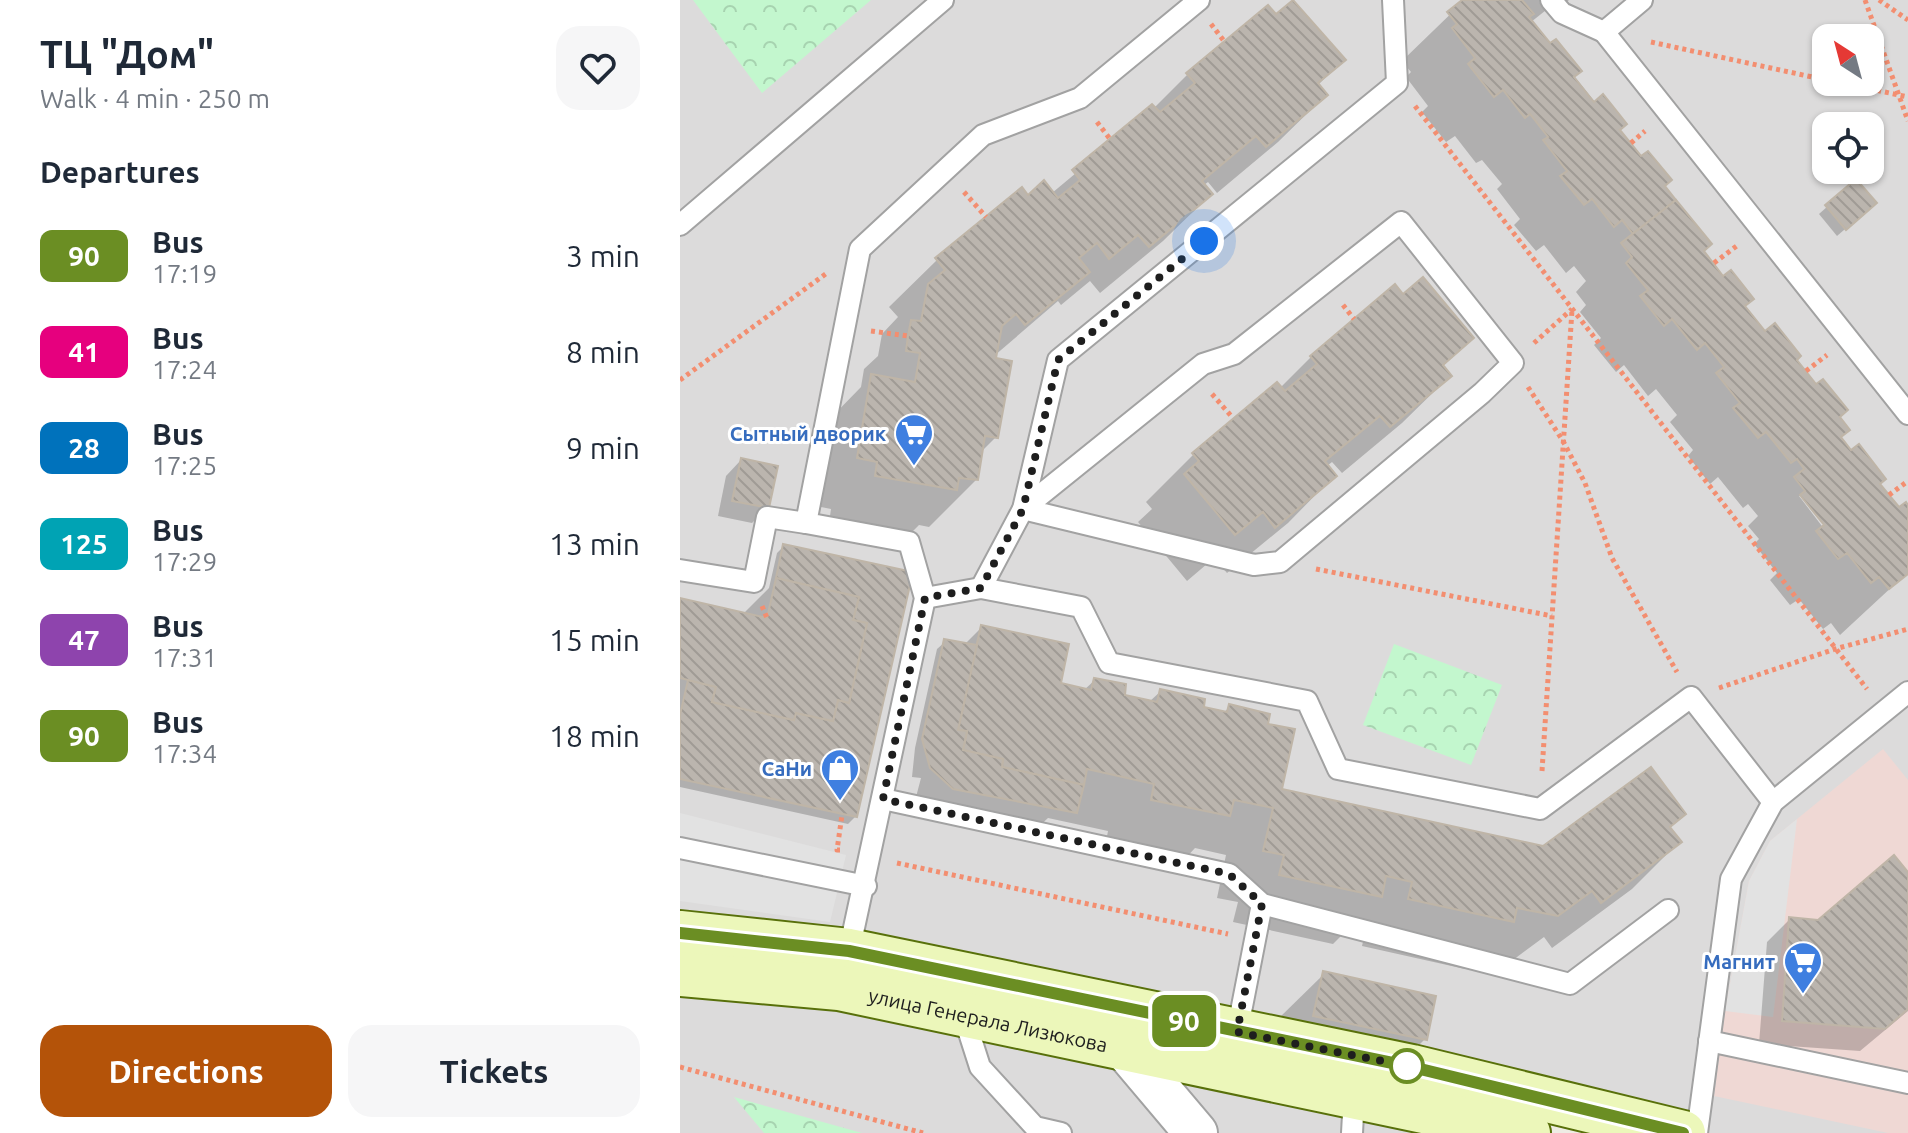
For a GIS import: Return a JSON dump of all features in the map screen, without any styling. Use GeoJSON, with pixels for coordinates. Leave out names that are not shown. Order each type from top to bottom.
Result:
{"type":"FeatureCollection","features":[{"type":"Feature","properties":{"kind":"main road","name":"улица Генерала Лизюкова"},"geometry":{"type":"LineString","coordinates":[[680,933],[849,951],[1412,1067],[1683,1133]]}},
{"type":"Feature","properties":{"kind":"main road","name":"улица Генерала Лизюкова"},"geometry":{"type":"LineString","coordinates":[[680,974],[839,988],[1125,1049],[1353,1114],[1528,1133]]}},
{"type":"Feature","properties":{"kind":"street"},"geometry":{"type":"LineString","coordinates":[[1125,1049],[1196,1133]]}},
{"type":"Feature","properties":{"kind":"lane"},"geometry":{"type":"LineString","coordinates":[[680,225],[943,0]]}},
{"type":"Feature","properties":{"kind":"lane"},"geometry":{"type":"LineString","coordinates":[[806,523],[860,249],[983,135],[1080,98],[1199,0]]}},
{"type":"Feature","properties":{"kind":"lane"},"geometry":{"type":"LineString","coordinates":[[981,588],[1023,509],[1058,360],[1397,83],[1393,0]]}},
{"type":"Feature","properties":{"kind":"lane"},"geometry":{"type":"LineString","coordinates":[[1551,0],[1562,13],[1604,32],[1908,414]]}},
{"type":"Feature","properties":{"kind":"lane"},"geometry":{"type":"LineString","coordinates":[[1604,32],[1642,0]]}},
{"type":"Feature","properties":{"kind":"lane"},"geometry":{"type":"LineString","coordinates":[[1401,222],[1513,363],[1482,393],[1280,562],[1254,565],[1023,509],[1203,364],[1234,354],[1401,222]]}},
{"type":"Feature","properties":{"kind":"lane"},"geometry":{"type":"LineString","coordinates":[[680,570],[754,582],[767,517],[909,542],[925,598],[866,886],[849,951]]}},
{"type":"Feature","properties":{"kind":"lane"},"geometry":{"type":"LineString","coordinates":[[925,598],[981,588],[1081,607],[1109,663],[1307,701],[1338,769],[1540,809],[1691,697],[1773,802]]}},
{"type":"Feature","properties":{"kind":"lane"},"geometry":{"type":"LineString","coordinates":[[1697,1133],[1731,879],[1773,802],[1908,692]]}},
{"type":"Feature","properties":{"kind":"lane"},"geometry":{"type":"LineString","coordinates":[[883,799],[1229,874],[1262,904],[1570,984],[1668,910]]}},
{"type":"Feature","properties":{"kind":"lane"},"geometry":{"type":"LineString","coordinates":[[680,848],[866,886]]}},
{"type":"Feature","properties":{"kind":"lane"},"geometry":{"type":"LineString","coordinates":[[1237,1032],[1262,904]]}},
{"type":"Feature","properties":{"kind":"lane"},"geometry":{"type":"LineString","coordinates":[[963,1014],[980,1067],[1035,1127],[1061,1133]]}},
{"type":"Feature","properties":{"kind":"lane"},"geometry":{"type":"LineString","coordinates":[[1709,1041],[1908,1083]]}},
{"type":"Feature","properties":{"kind":"path"},"geometry":{"type":"LineString","coordinates":[[1865,0],[1908,121]]}},
{"type":"Feature","properties":{"kind":"path"},"geometry":{"type":"LineString","coordinates":[[1879,0],[1908,20]]}},
{"type":"Feature","properties":{"kind":"path"},"geometry":{"type":"LineString","coordinates":[[1604,32],[1812,77]]}},
{"type":"Feature","properties":{"kind":"path"},"geometry":{"type":"LineString","coordinates":[[1397,83],[1885,711]]}},
{"type":"Feature","properties":{"kind":"path"},"geometry":{"type":"LineString","coordinates":[[1884,92],[1908,97]]}},
{"type":"Feature","properties":{"kind":"path"},"geometry":{"type":"LineString","coordinates":[[680,380],[860,249]]}},
{"type":"Feature","properties":{"kind":"path"},"geometry":{"type":"LineString","coordinates":[[1572,309],[1513,363],[1563,441],[1585,483],[1612,558],[1691,697],[1835,649],[1908,629]]}},
{"type":"Feature","properties":{"kind":"path"},"geometry":{"type":"LineString","coordinates":[[1540,809],[1572,309]]}},
{"type":"Feature","properties":{"kind":"path"},"geometry":{"type":"LineString","coordinates":[[846,328],[908,336]]}},
{"type":"Feature","properties":{"kind":"path"},"geometry":{"type":"LineString","coordinates":[[1889,495],[1908,481]]}},
{"type":"Feature","properties":{"kind":"path"},"geometry":{"type":"LineString","coordinates":[[1280,562],[1552,616]]}},
{"type":"Feature","properties":{"kind":"path"},"geometry":{"type":"LineString","coordinates":[[842,815],[837,850],[1254,939]]}},
{"type":"Feature","properties":{"kind":"path"},"geometry":{"type":"LineString","coordinates":[[680,1067],[918,1132]]}},
{"type":"Feature","properties":{"kind":"shaded area"},"geometry":{"type":"Polygon","coordinates":[[[680,0],[1908,0],[1908,1133],[1683,1133],[680,933],[680,0]]]}},
{"type":"Feature","properties":{"kind":"shaded area"},"geometry":{"type":"Polygon","coordinates":[[[1883,749],[1908,780],[1908,1133],[1888,1133],[1714,1096],[1725,1011],[1749,881],[1770,841],[1883,749]]]}},
{"type":"Feature","properties":{"kind":"shaded area"},"geometry":{"type":"Polygon","coordinates":[[[680,813],[846,855],[830,922],[680,901],[680,813]]]}},
{"type":"Feature","properties":{"kind":"shaded area"},"geometry":{"type":"Polygon","coordinates":[[[1797,819],[1773,1017],[1725,1011],[1749,881],[1770,841],[1797,819]]]}},
{"type":"Feature","properties":{"kind":"shaded area"},"geometry":{"type":"Polygon","coordinates":[[[680,974],[1528,1133],[680,1133],[680,974]]]}},
{"type":"Feature","properties":{"kind":"green space"},"geometry":{"type":"Polygon","coordinates":[[[693,0],[871,0],[762,93],[693,0]]]}},
{"type":"Feature","properties":{"kind":"green space"},"geometry":{"type":"Polygon","coordinates":[[[1394,644],[1502,685],[1471,765],[1363,725],[1394,644]]]}},
{"type":"Feature","properties":{"kind":"green space"},"geometry":{"type":"Polygon","coordinates":[[[734,1097],[862,1133],[764,1133],[734,1097]]]}},
{"type":"Feature","properties":{"kind":"building"},"geometry":{"type":"Polygon","coordinates":[[[1293,0],[1346,60],[1318,83],[1328,95],[1266,147],[1256,136],[1202,181],[1213,194],[1149,247],[1138,235],[1109,259],[1097,243],[1079,258],[1090,272],[1025,325],[1016,314],[1002,326],[996,358],[1012,361],[998,438],[985,436],[978,480],[959,478],[957,490],[875,476],[877,462],[857,458],[871,374],[915,382],[920,353],[906,351],[908,336],[911,320],[921,321],[928,284],[945,270],[935,258],[1022,187],[1028,195],[1044,180],[1058,198],[1080,180],[1072,170],[1152,104],[1160,112],[1195,83],[1186,73],[1268,5],[1276,14],[1293,0]]]}},
{"type":"Feature","properties":{"kind":"building"},"geometry":{"type":"Polygon","coordinates":[[[1462,0],[1522,0],[1534,14],[1529,17],[1550,43],[1556,39],[1582,71],[1574,77],[1594,102],[1603,94],[1627,124],[1620,130],[1641,156],[1648,151],[1672,180],[1665,186],[1676,200],[1633,234],[1622,220],[1614,227],[1592,199],[1584,205],[1560,176],[1567,171],[1543,140],[1548,137],[1530,114],[1525,118],[1503,90],[1494,97],[1468,64],[1475,58],[1452,28],[1457,24],[1447,12],[1462,0]]]}},
{"type":"Feature","properties":{"kind":"building"},"geometry":{"type":"Polygon","coordinates":[[[1850,184],[1860,184],[1877,203],[1846,230],[1825,205],[1850,184]]]}},
{"type":"Feature","properties":{"kind":"building"},"geometry":{"type":"Polygon","coordinates":[[[1676,200],[1712,244],[1704,251],[1723,276],[1731,270],[1754,299],[1745,306],[1765,331],[1775,323],[1801,356],[1797,360],[1816,384],[1823,379],[1848,410],[1840,417],[1850,430],[1841,437],[1851,450],[1859,444],[1886,479],[1880,484],[1899,507],[1906,502],[1908,505],[1908,574],[1889,589],[1879,577],[1871,583],[1847,553],[1838,559],[1816,531],[1824,525],[1800,495],[1805,491],[1794,477],[1804,469],[1797,459],[1791,463],[1766,432],[1758,438],[1733,408],[1740,403],[1716,373],[1724,367],[1705,343],[1697,350],[1672,319],[1664,326],[1640,296],[1648,290],[1626,263],[1632,257],[1621,243],[1676,200]]]}},
{"type":"Feature","properties":{"kind":"building"},"geometry":{"type":"Polygon","coordinates":[[[1423,277],[1474,338],[1443,365],[1452,376],[1390,427],[1380,416],[1325,461],[1337,476],[1275,528],[1263,512],[1235,535],[1184,474],[1199,461],[1192,453],[1277,382],[1285,391],[1317,364],[1310,356],[1395,284],[1403,294],[1423,277]]]}},
{"type":"Feature","properties":{"kind":"building"},"geometry":{"type":"Polygon","coordinates":[[[741,458],[778,466],[769,508],[732,501],[741,458]]]}},
{"type":"Feature","properties":{"kind":"building"},"geometry":{"type":"Polygon","coordinates":[[[783,544],[913,572],[857,817],[680,779],[680,715],[688,680],[716,687],[712,702],[794,720],[796,713],[833,721],[838,700],[849,703],[867,623],[853,620],[859,597],[776,578],[783,544]]]}},
{"type":"Feature","properties":{"kind":"building"},"geometry":{"type":"Polygon","coordinates":[[[776,578],[859,597],[853,620],[867,623],[849,703],[838,700],[833,721],[796,713],[794,720],[712,702],[716,687],[680,678],[680,598],[767,618],[776,578]]]}},
{"type":"Feature","properties":{"kind":"building"},"geometry":{"type":"Polygon","coordinates":[[[981,625],[1069,644],[1061,683],[1091,690],[1094,678],[1126,684],[1125,695],[1157,702],[1160,689],[1205,699],[1204,707],[1227,712],[1229,704],[1270,714],[1268,724],[1295,729],[1282,789],[1543,846],[1651,767],[1686,814],[1670,827],[1682,842],[1601,903],[1592,891],[1558,916],[1517,908],[1514,922],[1408,899],[1412,882],[1386,876],[1382,897],[1279,875],[1284,855],[1263,851],[1273,808],[1234,800],[1230,816],[1151,800],[1154,784],[1087,769],[1084,785],[1002,767],[1003,759],[963,750],[967,731],[958,730],[981,625]]]}},
{"type":"Feature","properties":{"kind":"building"},"geometry":{"type":"Polygon","coordinates":[[[944,639],[977,645],[958,730],[967,731],[963,750],[1003,759],[1002,767],[1084,785],[1077,813],[953,789],[930,768],[922,739],[944,639]]]}},
{"type":"Feature","properties":{"kind":"building"},"geometry":{"type":"Polygon","coordinates":[[[1894,855],[1908,872],[1908,1009],[1885,1029],[1782,1021],[1789,917],[1818,920],[1894,855]]]}},
{"type":"Feature","properties":{"kind":"building"},"geometry":{"type":"Polygon","coordinates":[[[1323,971],[1436,996],[1427,1040],[1313,1016],[1323,971]]]}},
{"type":"Feature","properties":{"kind":"bus line","name":"90"},"geometry":{"type":"LineString","coordinates":[[680,933],[849,951],[1412,1067],[1683,1133]]}},
{"type":"Feature","properties":{"kind":"place","name":"Сытный дворик"},"geometry":{"type":"Point","coordinates":[914,467]}},
{"type":"Feature","properties":{"kind":"place","name":"СаНи"},"geometry":{"type":"Point","coordinates":[840,802]}},
{"type":"Feature","properties":{"kind":"place","name":"Магнит"},"geometry":{"type":"Point","coordinates":[1803,995]}},
{"type":"Feature","properties":{"kind":"route"},"geometry":{"type":"LineString","coordinates":[[1204,241],[1058,360],[1023,509],[981,588],[925,598],[883,799],[1229,874],[1262,904],[1237,1032],[1412,1067],[1407,1066]]}}]}
